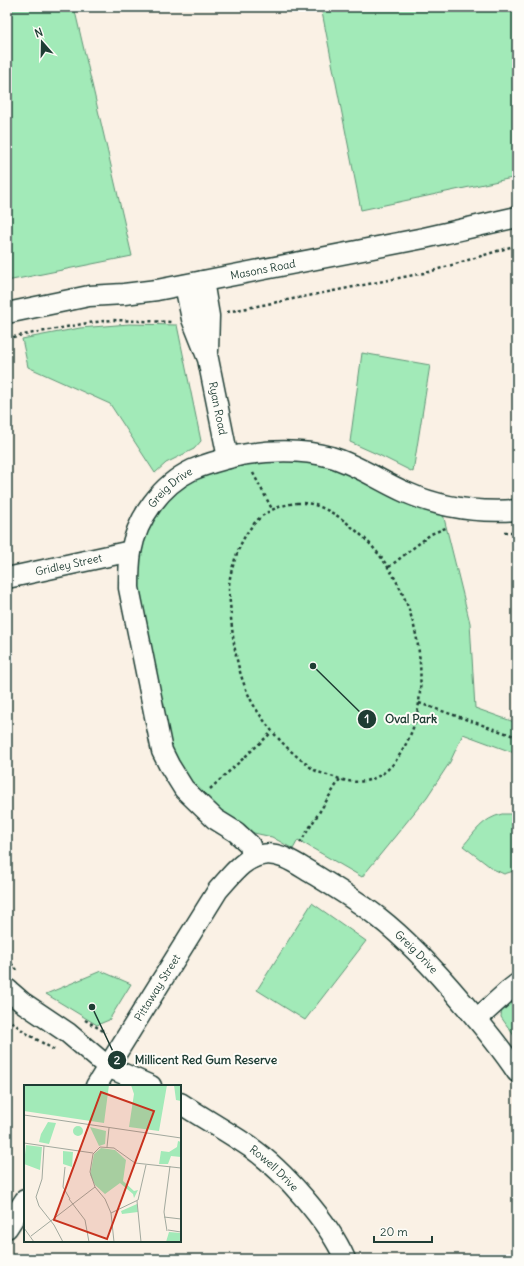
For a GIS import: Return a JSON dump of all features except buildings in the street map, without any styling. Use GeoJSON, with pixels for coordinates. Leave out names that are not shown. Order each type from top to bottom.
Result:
{"type":"FeatureCollection","features":[{"type":"Feature","properties":{"kind":"street","name":"Masons Road"},"geometry":{"type":"LineString","coordinates":[[7,313],[89,296],[130,293],[194,283],[424,238],[517,216]]}},
{"type":"Feature","properties":{"kind":"street","name":"Ryan Road"},"geometry":{"type":"LineString","coordinates":[[194,283],[228,458]]}},
{"type":"Feature","properties":{"kind":"street","name":"Greig Drive"},"geometry":{"type":"LineString","coordinates":[[517,510],[495,512],[468,510],[447,506],[405,492],[354,465],[332,457],[292,451],[249,454],[212,462],[191,470],[173,482],[158,496],[146,512],[137,532],[131,551],[129,570],[129,588],[162,751],[176,779],[184,789],[215,819],[236,832],[246,851],[263,855],[276,855],[289,860],[349,896],[379,918],[440,976],[499,1046],[517,1072]]}},
{"type":"Feature","properties":{"kind":"street","name":"Gridley Street"},"geometry":{"type":"LineString","coordinates":[[7,578],[131,551]]}},
{"type":"Feature","properties":{"kind":"street","name":"Pittaway Street"},"geometry":{"type":"LineString","coordinates":[[97,1085],[218,890],[241,865],[246,851]]}},
{"type":"Feature","properties":{"kind":"street"},"geometry":{"type":"LineString","coordinates":[[473,1015],[512,988]]}},
{"type":"Feature","properties":{"kind":"street"},"geometry":{"type":"LineString","coordinates":[[7,989],[22,1002],[68,1033],[152,1085]]}},
{"type":"Feature","properties":{"kind":"street"},"geometry":{"type":"LineString","coordinates":[[112,1060],[150,1085]]}},
{"type":"Feature","properties":{"kind":"street","name":"Rowell Drive"},"geometry":{"type":"LineString","coordinates":[[181,1104],[251,1148],[274,1167],[298,1192],[322,1221],[345,1259]]}},
{"type":"Feature","properties":{"kind":"street"},"geometry":{"type":"LineString","coordinates":[[7,1228],[24,1202]]}},
{"type":"Feature","properties":{"kind":"path"},"geometry":{"type":"LineString","coordinates":[[7,338],[112,320],[181,322],[429,272],[517,245]]}},
{"type":"Feature","properties":{"kind":"path"},"geometry":{"type":"LineString","coordinates":[[249,454],[256,480],[272,509]]}},
{"type":"Feature","properties":{"kind":"path"},"geometry":{"type":"LineString","coordinates":[[296,503],[313,505],[328,510],[343,520],[374,546],[389,567],[400,586],[413,623],[418,647],[420,672],[419,704],[413,727],[406,743],[390,768],[381,776],[372,780],[351,782],[315,771],[285,746],[272,732],[253,704],[238,666],[234,649],[229,589],[231,572],[238,551],[249,529],[259,518],[272,509],[283,504],[296,503]]}},
{"type":"Feature","properties":{"kind":"path"},"geometry":{"type":"LineString","coordinates":[[389,567],[431,534],[452,526]]}},
{"type":"Feature","properties":{"kind":"path"},"geometry":{"type":"LineString","coordinates":[[497,531],[517,532]]}},
{"type":"Feature","properties":{"kind":"path"},"geometry":{"type":"LineString","coordinates":[[419,704],[517,738]]}},
{"type":"Feature","properties":{"kind":"path"},"geometry":{"type":"LineString","coordinates":[[196,801],[272,732]]}},
{"type":"Feature","properties":{"kind":"path"},"geometry":{"type":"LineString","coordinates":[[289,860],[340,779]]}},
{"type":"Feature","properties":{"kind":"green space"},"geometry":{"type":"Polygon","coordinates":[[[7,7],[74,7],[132,256],[7,281],[7,7]]]}},
{"type":"Feature","properties":{"kind":"green space"},"geometry":{"type":"Polygon","coordinates":[[[321,7],[517,7],[517,177],[361,210],[321,7]]]}},
{"type":"Feature","properties":{"kind":"green space"},"geometry":{"type":"Polygon","coordinates":[[[129,324],[177,325],[201,441],[194,449],[166,463],[155,473],[110,404],[28,367],[22,339],[80,328],[129,324]]]}},
{"type":"Feature","properties":{"kind":"green space"},"geometry":{"type":"Polygon","coordinates":[[[362,353],[430,365],[413,472],[350,442],[362,353]]]}},
{"type":"Feature","properties":{"kind":"green space"},"geometry":{"type":"Polygon","coordinates":[[[268,460],[314,462],[337,468],[443,514],[470,623],[475,708],[517,723],[517,754],[463,734],[450,762],[427,797],[362,877],[298,840],[293,849],[272,837],[245,831],[236,825],[193,786],[173,753],[137,589],[137,560],[143,538],[153,516],[165,501],[180,489],[198,478],[217,471],[268,460]]]}},
{"type":"Feature","properties":{"kind":"green space"},"geometry":{"type":"Polygon","coordinates":[[[502,814],[512,814],[517,816],[517,870],[504,874],[493,869],[463,846],[484,822],[502,814]]]}},
{"type":"Feature","properties":{"kind":"green space"},"geometry":{"type":"Polygon","coordinates":[[[312,903],[366,941],[305,1020],[257,990],[312,903]]]}},
{"type":"Feature","properties":{"kind":"green space"},"geometry":{"type":"Polygon","coordinates":[[[101,971],[131,984],[109,1020],[97,1025],[46,994],[101,971]]]}},
{"type":"Feature","properties":{"kind":"green space"},"geometry":{"type":"Polygon","coordinates":[[[517,998],[517,1040],[501,1017],[502,1006],[510,1000],[517,998]]]}},
{"type":"Feature","properties":{"kind":"place","name":"Oval Park"},"geometry":{"type":"Point","coordinates":[313,666]}},
{"type":"Feature","properties":{"kind":"place","name":"Millicent Red Gum Reserve"},"geometry":{"type":"Point","coordinates":[92,1007]}}]}
